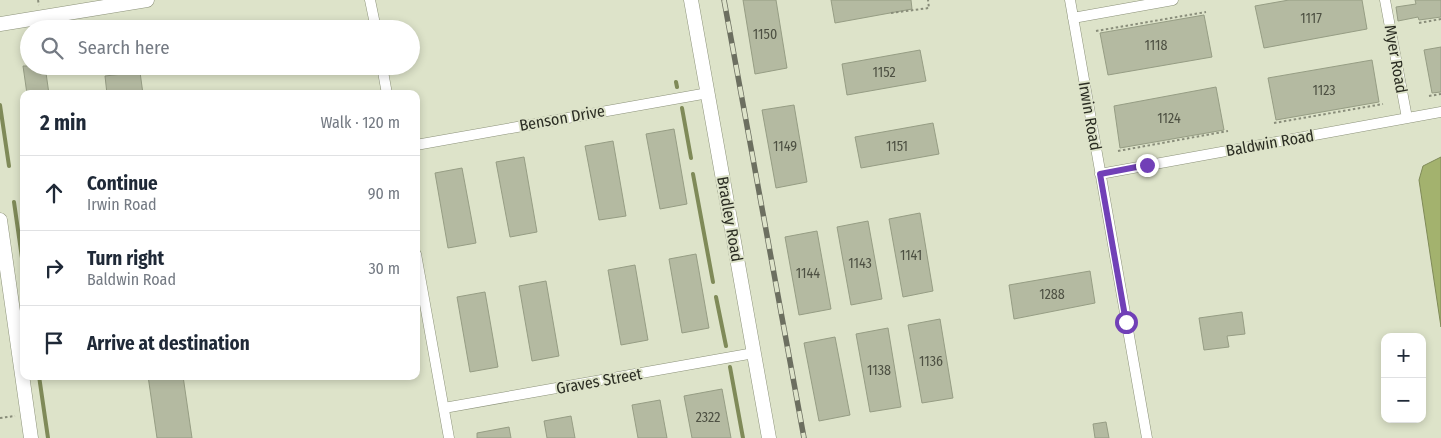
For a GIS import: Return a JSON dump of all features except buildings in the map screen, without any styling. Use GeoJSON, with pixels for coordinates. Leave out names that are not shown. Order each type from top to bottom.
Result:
{"type":"FeatureCollection","features":[{"type":"Feature","properties":{"kind":"street"},"geometry":{"type":"LineString","coordinates":[[24,20],[147,0]]}},
{"type":"Feature","properties":{"kind":"street"},"geometry":{"type":"LineString","coordinates":[[370,0],[374,20]]}},
{"type":"Feature","properties":{"kind":"street","name":"Bradley Road"},"geometry":{"type":"LineString","coordinates":[[691,0],[769,438]]}},
{"type":"Feature","properties":{"kind":"street","name":"Irwin Road"},"geometry":{"type":"LineString","coordinates":[[1070,0],[1147,438]]}},
{"type":"Feature","properties":{"kind":"street"},"geometry":{"type":"LineString","coordinates":[[1073,18],[1173,0]]}},
{"type":"Feature","properties":{"kind":"street","name":"Myer Road"},"geometry":{"type":"LineString","coordinates":[[1385,0],[1407,118]]}},
{"type":"Feature","properties":{"kind":"street"},"geometry":{"type":"LineString","coordinates":[[0,24],[20,21]]}},
{"type":"Feature","properties":{"kind":"street"},"geometry":{"type":"LineString","coordinates":[[384,75],[386,90]]}},
{"type":"Feature","properties":{"kind":"street","name":"Benson Drive"},"geometry":{"type":"LineString","coordinates":[[420,144],[708,93]]}},
{"type":"Feature","properties":{"kind":"street","name":"Baldwin Road"},"geometry":{"type":"LineString","coordinates":[[1100,174],[1441,112]]}},
{"type":"Feature","properties":{"kind":"street"},"geometry":{"type":"LineString","coordinates":[[0,220],[20,364]]}},
{"type":"Feature","properties":{"kind":"street"},"geometry":{"type":"LineString","coordinates":[[420,276],[449,438]]}},
{"type":"Feature","properties":{"kind":"street","name":"Graves Street"},"geometry":{"type":"LineString","coordinates":[[444,408],[754,353]]}},
{"type":"Feature","properties":{"kind":"street"},"geometry":{"type":"LineString","coordinates":[[22,380],[31,438]]}},
{"type":"Feature","properties":{"kind":"path"},"geometry":{"type":"LineString","coordinates":[[891,13],[929,8],[928,0]]}},
{"type":"Feature","properties":{"kind":"path"},"geometry":{"type":"LineString","coordinates":[[1096,31],[1206,12]]}},
{"type":"Feature","properties":{"kind":"path"},"geometry":{"type":"LineString","coordinates":[[1419,23],[1441,19]]}},
{"type":"Feature","properties":{"kind":"path"},"geometry":{"type":"LineString","coordinates":[[1429,96],[1441,94]]}},
{"type":"Feature","properties":{"kind":"path"},"geometry":{"type":"LineString","coordinates":[[1274,124],[1383,104]]}},
{"type":"Feature","properties":{"kind":"path"},"geometry":{"type":"LineString","coordinates":[[1118,151],[1228,132]]}},
{"type":"Feature","properties":{"kind":"path"},"geometry":{"type":"LineString","coordinates":[[0,418],[27,414]]}},
{"type":"Feature","properties":{"kind":"shaded area"},"geometry":{"type":"Polygon","coordinates":[[[1441,157],[1441,327],[1419,180],[1423,166],[1441,157]]]}},
{"type":"Feature","properties":{"kind":"waterway"},"geometry":{"type":"LineString","coordinates":[[676,82],[677,87]]}},
{"type":"Feature","properties":{"kind":"waterway"},"geometry":{"type":"LineString","coordinates":[[0,105],[9,166]]}},
{"type":"Feature","properties":{"kind":"waterway"},"geometry":{"type":"LineString","coordinates":[[682,108],[691,158]]}},
{"type":"Feature","properties":{"kind":"waterway"},"geometry":{"type":"LineString","coordinates":[[693,174],[713,282]]}},
{"type":"Feature","properties":{"kind":"waterway"},"geometry":{"type":"LineString","coordinates":[[14,202],[20,244]]}},
{"type":"Feature","properties":{"kind":"waterway"},"geometry":{"type":"LineString","coordinates":[[716,297],[726,346]]}},
{"type":"Feature","properties":{"kind":"waterway"},"geometry":{"type":"LineString","coordinates":[[730,367],[743,438]]}},
{"type":"Feature","properties":{"kind":"waterway"},"geometry":{"type":"LineString","coordinates":[[40,380],[48,438]]}},
{"type":"Feature","properties":{"kind":"railway"},"geometry":{"type":"LineString","coordinates":[[724,0],[804,438]]}},
{"type":"Feature","properties":{"kind":"route"},"geometry":{"type":"LineString","coordinates":[[1126,322],[1100,174],[1147,165]]}}]}
